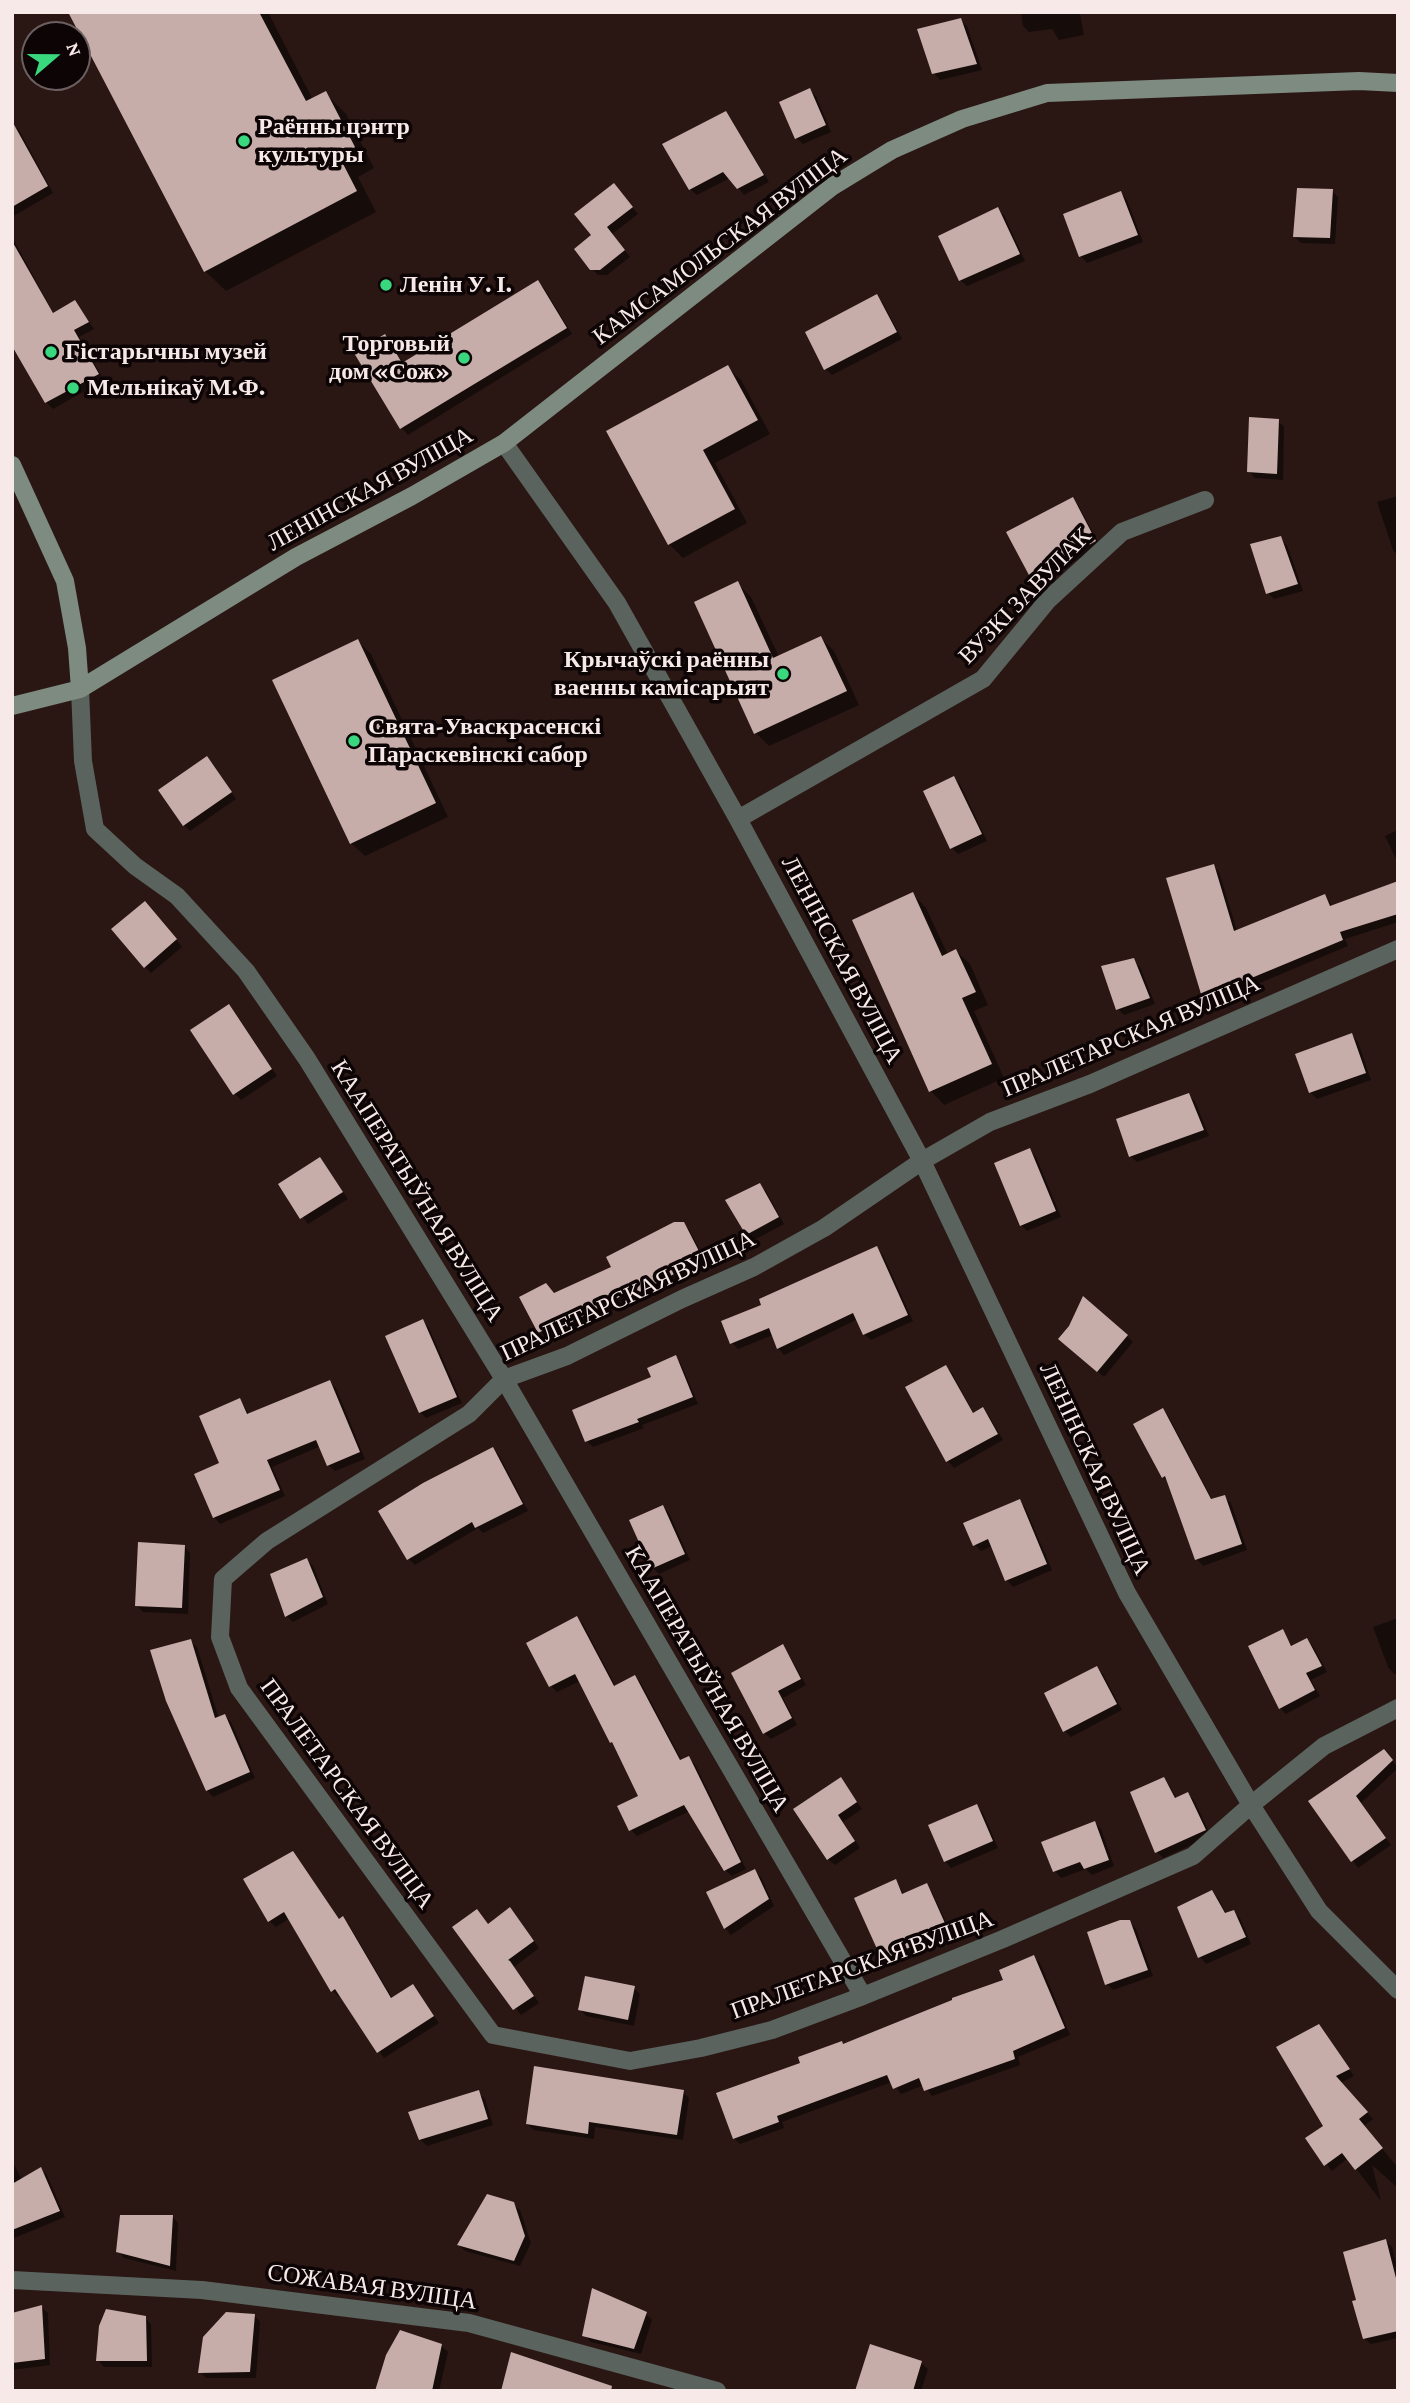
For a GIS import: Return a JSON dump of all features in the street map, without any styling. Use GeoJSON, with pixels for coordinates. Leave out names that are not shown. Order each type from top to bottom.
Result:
{"type":"FeatureCollection","features":[{"type":"Feature","properties":{"kind":"main road","name":"КАМСАМОЛЬСКАЯ ВУЛІЦА"},"geometry":{"type":"LineString","coordinates":[[504,443],[832,186],[891,150],[962,119],[1047,93],[1359,81],[1398,83]]}},
{"type":"Feature","properties":{"kind":"main road","name":"ЛЕНІНСКАЯ ВУЛІЦА"},"geometry":{"type":"LineString","coordinates":[[12,706],[80,689],[296,557],[412,496],[504,443]]}},
{"type":"Feature","properties":{"kind":"main road"},"geometry":{"type":"LineString","coordinates":[[12,465],[65,581],[78,648],[80,689]]}},
{"type":"Feature","properties":{"kind":"street","name":"ЛЕНІНСКАЯ ВУЛІЦА"},"geometry":{"type":"LineString","coordinates":[[504,443],[617,603],[738,819],[922,1161],[1126,1593],[1251,1805],[1319,1911],[1398,1990]]}},
{"type":"Feature","properties":{"kind":"street","name":"ВУЗКІ ЗАВУЛАК"},"geometry":{"type":"LineString","coordinates":[[738,819],[983,679],[1048,600],[1122,532],[1205,500]]}},
{"type":"Feature","properties":{"kind":"street","name":"КААПЕРАТЫЎНАЯ ВУЛІЦА"},"geometry":{"type":"LineString","coordinates":[[80,689],[83,761],[95,829],[135,866],[177,896],[246,971],[307,1059],[505,1379],[863,1996]]}},
{"type":"Feature","properties":{"kind":"street","name":"ПРАЛЕТАРСКАЯ ВУЛІЦА"},"geometry":{"type":"LineString","coordinates":[[1398,950],[1090,1084],[990,1122],[922,1161],[824,1228],[754,1267],[567,1356],[505,1379],[469,1415],[267,1541],[223,1579],[220,1637],[239,1688],[493,2035],[630,2061],[701,2048],[772,2030],[1003,1939],[1193,1856],[1324,1746],[1398,1708]]}},
{"type":"Feature","properties":{"kind":"street","name":"СОЖАВАЯ ВУЛІЦА"},"geometry":{"type":"LineString","coordinates":[[12,2280],[202,2290],[469,2323],[717,2391]]}},
{"type":"Feature","properties":{"kind":"building","name":"Раённы цэнтр культуры"},"geometry":{"type":"Polygon","coordinates":[[[68,12],[259,12],[306,101],[326,91],[355,147],[339,156],[357,191],[204,272],[91,56],[91,21],[73,21],[68,12]]]}},
{"type":"Feature","properties":{"kind":"building"},"geometry":{"type":"Polygon","coordinates":[[[961,18],[977,64],[932,74],[917,29],[961,18]]]}},
{"type":"Feature","properties":{"kind":"building"},"geometry":{"type":"Polygon","coordinates":[[[810,88],[826,125],[795,139],[779,102],[810,88]]]}},
{"type":"Feature","properties":{"kind":"building"},"geometry":{"type":"Polygon","coordinates":[[[726,111],[764,175],[737,189],[723,172],[689,190],[662,144],[726,111]]]}},
{"type":"Feature","properties":{"kind":"building"},"geometry":{"type":"Polygon","coordinates":[[[12,121],[48,186],[12,207],[12,121]]]}},
{"type":"Feature","properties":{"kind":"building"},"geometry":{"type":"Polygon","coordinates":[[[614,183],[633,207],[607,227],[625,250],[600,270],[590,270],[574,249],[591,235],[574,214],[614,183]]]}},
{"type":"Feature","properties":{"kind":"building"},"geometry":{"type":"Polygon","coordinates":[[[1297,188],[1333,189],[1330,238],[1293,237],[1297,188]]]}},
{"type":"Feature","properties":{"kind":"building"},"geometry":{"type":"Polygon","coordinates":[[[1121,191],[1138,235],[1079,257],[1063,214],[1121,191]]]}},
{"type":"Feature","properties":{"kind":"building"},"geometry":{"type":"Polygon","coordinates":[[[998,207],[1020,254],[959,281],[938,236],[998,207]]]}},
{"type":"Feature","properties":{"kind":"building","name":"Гістарычны музей"},"geometry":{"type":"Polygon","coordinates":[[[12,241],[53,313],[75,300],[89,322],[74,330],[99,374],[45,403],[12,346],[12,241]]]}},
{"type":"Feature","properties":{"kind":"building","name":"Торговый дом «Сож»"},"geometry":{"type":"Polygon","coordinates":[[[538,280],[567,328],[400,429],[354,353],[385,334],[402,363],[538,280]]]}},
{"type":"Feature","properties":{"kind":"building"},"geometry":{"type":"Polygon","coordinates":[[[877,294],[897,332],[824,370],[805,332],[877,294]]]}},
{"type":"Feature","properties":{"kind":"building"},"geometry":{"type":"Polygon","coordinates":[[[728,365],[758,420],[703,450],[735,509],[668,545],[606,431],[728,365]]]}},
{"type":"Feature","properties":{"kind":"building"},"geometry":{"type":"Polygon","coordinates":[[[1249,417],[1279,419],[1277,474],[1247,472],[1249,417]]]}},
{"type":"Feature","properties":{"kind":"building"},"geometry":{"type":"Polygon","coordinates":[[[1073,497],[1096,541],[1030,577],[1006,532],[1073,497]]]}},
{"type":"Feature","properties":{"kind":"building"},"geometry":{"type":"Polygon","coordinates":[[[1281,536],[1298,584],[1266,594],[1250,544],[1281,536]]]}},
{"type":"Feature","properties":{"kind":"building","name":"Крычаўскі раённы ваенны камісарыят"},"geometry":{"type":"Polygon","coordinates":[[[738,581],[773,658],[821,636],[847,691],[754,734],[694,602],[738,581]]]}},
{"type":"Feature","properties":{"kind":"building","name":"Свята-Уваскрасенскі Параскевінскі сабор"},"geometry":{"type":"Polygon","coordinates":[[[358,639],[436,803],[350,844],[272,680],[358,639]]]}},
{"type":"Feature","properties":{"kind":"building"},"geometry":{"type":"Polygon","coordinates":[[[207,756],[232,792],[183,826],[158,790],[207,756]]]}},
{"type":"Feature","properties":{"kind":"building"},"geometry":{"type":"Polygon","coordinates":[[[954,776],[982,834],[950,849],[923,791],[954,776]]]}},
{"type":"Feature","properties":{"kind":"building"},"geometry":{"type":"Polygon","coordinates":[[[1214,864],[1234,931],[1325,894],[1330,906],[1398,881],[1398,914],[1340,932],[1343,940],[1249,979],[1201,994],[1166,878],[1214,864]]]}},
{"type":"Feature","properties":{"kind":"building"},"geometry":{"type":"Polygon","coordinates":[[[913,892],[942,956],[956,949],[976,992],[962,998],[992,1064],[929,1092],[852,920],[913,892]]]}},
{"type":"Feature","properties":{"kind":"building"},"geometry":{"type":"Polygon","coordinates":[[[145,901],[177,939],[144,968],[111,929],[145,901]]]}},
{"type":"Feature","properties":{"kind":"building"},"geometry":{"type":"Polygon","coordinates":[[[1134,958],[1150,998],[1116,1010],[1101,966],[1134,958]]]}},
{"type":"Feature","properties":{"kind":"building"},"geometry":{"type":"Polygon","coordinates":[[[229,1004],[272,1069],[233,1095],[190,1030],[229,1004]]]}},
{"type":"Feature","properties":{"kind":"building"},"geometry":{"type":"Polygon","coordinates":[[[1352,1033],[1366,1073],[1309,1093],[1295,1054],[1352,1033]]]}},
{"type":"Feature","properties":{"kind":"building"},"geometry":{"type":"Polygon","coordinates":[[[1189,1093],[1204,1130],[1129,1157],[1116,1119],[1189,1093]]]}},
{"type":"Feature","properties":{"kind":"building"},"geometry":{"type":"Polygon","coordinates":[[[1030,1148],[1056,1211],[1020,1226],[994,1163],[1030,1148]]]}},
{"type":"Feature","properties":{"kind":"building"},"geometry":{"type":"Polygon","coordinates":[[[320,1157],[343,1192],[300,1219],[278,1184],[320,1157]]]}},
{"type":"Feature","properties":{"kind":"building"},"geometry":{"type":"Polygon","coordinates":[[[760,1183],[779,1217],[746,1235],[725,1200],[760,1183]]]}},
{"type":"Feature","properties":{"kind":"building"},"geometry":{"type":"Polygon","coordinates":[[[674,1222],[684,1222],[703,1259],[628,1298],[625,1294],[570,1323],[568,1318],[538,1333],[519,1297],[546,1283],[554,1293],[611,1267],[606,1257],[674,1222]]]}},
{"type":"Feature","properties":{"kind":"building"},"geometry":{"type":"Polygon","coordinates":[[[877,1246],[908,1315],[863,1335],[853,1313],[777,1349],[769,1328],[730,1344],[721,1321],[761,1305],[759,1299],[877,1246]]]}},
{"type":"Feature","properties":{"kind":"building"},"geometry":{"type":"Polygon","coordinates":[[[1083,1296],[1128,1335],[1097,1372],[1058,1339],[1069,1326],[1083,1296]]]}},
{"type":"Feature","properties":{"kind":"building"},"geometry":{"type":"Polygon","coordinates":[[[423,1319],[457,1397],[419,1413],[385,1336],[423,1319]]]}},
{"type":"Feature","properties":{"kind":"building"},"geometry":{"type":"Polygon","coordinates":[[[676,1355],[693,1397],[637,1419],[639,1422],[585,1442],[572,1410],[651,1377],[647,1368],[676,1355]]]}},
{"type":"Feature","properties":{"kind":"building"},"geometry":{"type":"Polygon","coordinates":[[[946,1365],[973,1413],[983,1407],[998,1434],[946,1462],[905,1387],[946,1365]]]}},
{"type":"Feature","properties":{"kind":"building"},"geometry":{"type":"Polygon","coordinates":[[[330,1380],[360,1452],[327,1466],[316,1440],[267,1460],[280,1490],[213,1518],[194,1474],[219,1463],[199,1416],[240,1398],[247,1414],[330,1380]]]}},
{"type":"Feature","properties":{"kind":"building"},"geometry":{"type":"Polygon","coordinates":[[[1163,1408],[1211,1499],[1225,1495],[1242,1544],[1195,1560],[1165,1476],[1162,1478],[1133,1424],[1163,1408]]]}},
{"type":"Feature","properties":{"kind":"building"},"geometry":{"type":"Polygon","coordinates":[[[493,1447],[523,1504],[475,1528],[472,1522],[407,1560],[378,1511],[423,1483],[493,1447]]]}},
{"type":"Feature","properties":{"kind":"building"},"geometry":{"type":"Polygon","coordinates":[[[1020,1499],[1047,1564],[1005,1581],[988,1539],[973,1546],[963,1523],[1020,1499]]]}},
{"type":"Feature","properties":{"kind":"building"},"geometry":{"type":"Polygon","coordinates":[[[663,1505],[685,1554],[651,1569],[629,1520],[663,1505]]]}},
{"type":"Feature","properties":{"kind":"building"},"geometry":{"type":"Polygon","coordinates":[[[138,1542],[185,1545],[182,1608],[135,1606],[138,1542]]]}},
{"type":"Feature","properties":{"kind":"building"},"geometry":{"type":"Polygon","coordinates":[[[307,1558],[323,1597],[285,1617],[270,1574],[307,1558]]]}},
{"type":"Feature","properties":{"kind":"building"},"geometry":{"type":"Polygon","coordinates":[[[577,1616],[614,1686],[635,1675],[680,1760],[689,1756],[741,1862],[724,1871],[684,1805],[629,1831],[617,1806],[638,1796],[575,1674],[549,1687],[526,1643],[577,1616]]]}},
{"type":"Feature","properties":{"kind":"building"},"geometry":{"type":"Polygon","coordinates":[[[1283,1629],[1291,1646],[1307,1638],[1322,1666],[1306,1673],[1315,1690],[1279,1709],[1248,1646],[1283,1629]]]}},
{"type":"Feature","properties":{"kind":"building"},"geometry":{"type":"Polygon","coordinates":[[[191,1639],[215,1718],[225,1714],[250,1772],[206,1791],[166,1701],[150,1650],[191,1639]]]}},
{"type":"Feature","properties":{"kind":"building"},"geometry":{"type":"Polygon","coordinates":[[[783,1644],[801,1679],[778,1691],[792,1718],[763,1734],[731,1673],[783,1644]]]}},
{"type":"Feature","properties":{"kind":"building"},"geometry":{"type":"Polygon","coordinates":[[[1097,1666],[1117,1704],[1063,1732],[1044,1693],[1097,1666]]]}},
{"type":"Feature","properties":{"kind":"building"},"geometry":{"type":"Polygon","coordinates":[[[1384,1749],[1393,1760],[1356,1796],[1386,1838],[1351,1862],[1308,1801],[1384,1749]]]}},
{"type":"Feature","properties":{"kind":"building"},"geometry":{"type":"Polygon","coordinates":[[[841,1777],[857,1802],[838,1815],[855,1841],[827,1860],[793,1809],[841,1777]]]}},
{"type":"Feature","properties":{"kind":"building"},"geometry":{"type":"Polygon","coordinates":[[[1164,1777],[1175,1798],[1188,1792],[1206,1830],[1155,1853],[1130,1792],[1164,1777]]]}},
{"type":"Feature","properties":{"kind":"building"},"geometry":{"type":"Polygon","coordinates":[[[977,1804],[993,1841],[944,1862],[928,1825],[977,1804]]]}},
{"type":"Feature","properties":{"kind":"building"},"geometry":{"type":"Polygon","coordinates":[[[1095,1821],[1109,1860],[1084,1869],[1080,1862],[1053,1872],[1041,1842],[1095,1821]]]}},
{"type":"Feature","properties":{"kind":"building"},"geometry":{"type":"Polygon","coordinates":[[[293,1851],[339,1919],[343,1916],[391,1998],[413,1984],[434,2016],[377,2053],[335,1989],[331,1992],[284,1912],[268,1922],[243,1879],[293,1851]]]}},
{"type":"Feature","properties":{"kind":"building"},"geometry":{"type":"Polygon","coordinates":[[[755,1869],[769,1899],[724,1929],[706,1892],[755,1869]]]}},
{"type":"Feature","properties":{"kind":"building"},"geometry":{"type":"Polygon","coordinates":[[[896,1879],[902,1894],[927,1883],[948,1930],[882,1960],[854,1898],[896,1879]]]}},
{"type":"Feature","properties":{"kind":"building"},"geometry":{"type":"Polygon","coordinates":[[[1212,1890],[1225,1913],[1234,1910],[1246,1937],[1198,1958],[1177,1907],[1212,1890]]]}},
{"type":"Feature","properties":{"kind":"building"},"geometry":{"type":"Polygon","coordinates":[[[510,1907],[534,1941],[508,1960],[534,1996],[513,2010],[452,1927],[477,1909],[488,1924],[510,1907]]]}},
{"type":"Feature","properties":{"kind":"building"},"geometry":{"type":"Polygon","coordinates":[[[1120,1920],[1130,1920],[1148,1970],[1105,1985],[1087,1932],[1120,1920]]]}},
{"type":"Feature","properties":{"kind":"building"},"geometry":{"type":"Polygon","coordinates":[[[1034,1955],[1065,2028],[1013,2051],[1015,2059],[924,2091],[919,2078],[893,2089],[887,2075],[777,2116],[779,2122],[733,2139],[716,2093],[800,2063],[798,2057],[842,2041],[843,2044],[952,1998],[1003,1980],[999,1970],[1034,1955]]]}},
{"type":"Feature","properties":{"kind":"building"},"geometry":{"type":"Polygon","coordinates":[[[585,1976],[635,1986],[628,2020],[578,2010],[585,1976]]]}},
{"type":"Feature","properties":{"kind":"building"},"geometry":{"type":"Polygon","coordinates":[[[1319,2024],[1350,2069],[1336,2076],[1368,2112],[1359,2119],[1383,2148],[1355,2170],[1342,2153],[1324,2166],[1305,2138],[1323,2126],[1276,2047],[1319,2024]]]}},
{"type":"Feature","properties":{"kind":"building"},"geometry":{"type":"Polygon","coordinates":[[[534,2066],[684,2090],[677,2135],[589,2122],[588,2134],[526,2124],[534,2066]]]}},
{"type":"Feature","properties":{"kind":"building"},"geometry":{"type":"Polygon","coordinates":[[[479,2090],[488,2119],[419,2140],[408,2112],[479,2090]]]}},
{"type":"Feature","properties":{"kind":"building"},"geometry":{"type":"Polygon","coordinates":[[[41,2167],[60,2211],[12,2230],[12,2184],[41,2167]]]}},
{"type":"Feature","properties":{"kind":"building"},"geometry":{"type":"Polygon","coordinates":[[[487,2194],[514,2202],[525,2236],[514,2261],[457,2245],[487,2194]]]}},
{"type":"Feature","properties":{"kind":"building"},"geometry":{"type":"Polygon","coordinates":[[[120,2215],[173,2215],[170,2266],[116,2252],[120,2215]]]}},
{"type":"Feature","properties":{"kind":"building"},"geometry":{"type":"Polygon","coordinates":[[[1386,2239],[1398,2286],[1398,2331],[1363,2339],[1352,2301],[1356,2300],[1343,2252],[1386,2239]]]}},
{"type":"Feature","properties":{"kind":"building"},"geometry":{"type":"Polygon","coordinates":[[[592,2288],[647,2312],[634,2349],[582,2336],[592,2288]]]}},
{"type":"Feature","properties":{"kind":"building"},"geometry":{"type":"Polygon","coordinates":[[[42,2305],[45,2359],[12,2363],[12,2313],[42,2305]]]}},
{"type":"Feature","properties":{"kind":"building"},"geometry":{"type":"Polygon","coordinates":[[[106,2309],[146,2316],[147,2361],[96,2361],[99,2326],[106,2309]]]}},
{"type":"Feature","properties":{"kind":"building"},"geometry":{"type":"Polygon","coordinates":[[[226,2312],[255,2314],[250,2372],[198,2373],[203,2337],[226,2312]]]}},
{"type":"Feature","properties":{"kind":"building"},"geometry":{"type":"Polygon","coordinates":[[[400,2330],[442,2344],[432,2391],[375,2391],[386,2355],[400,2330]]]}},
{"type":"Feature","properties":{"kind":"building"},"geometry":{"type":"Polygon","coordinates":[[[870,2344],[922,2361],[913,2391],[855,2391],[870,2344]]]}},
{"type":"Feature","properties":{"kind":"building"},"geometry":{"type":"Polygon","coordinates":[[[511,2352],[612,2386],[611,2391],[501,2391],[511,2352]]]}},
{"type":"Feature","properties":{"kind":"place","name":"Раённы цэнтр культуры"},"geometry":{"type":"Point","coordinates":[244,141]}},
{"type":"Feature","properties":{"kind":"place","name":"Ленін У. І."},"geometry":{"type":"Point","coordinates":[386,285]}},
{"type":"Feature","properties":{"kind":"place","name":"Гістарычны музей"},"geometry":{"type":"Point","coordinates":[51,352]}},
{"type":"Feature","properties":{"kind":"place","name":"Торговый дом «Сож»"},"geometry":{"type":"Point","coordinates":[464,358]}},
{"type":"Feature","properties":{"kind":"place","name":"Мельнікаў М.Ф."},"geometry":{"type":"Point","coordinates":[73,388]}},
{"type":"Feature","properties":{"kind":"place","name":"Крычаўскі раённы ваенны камісарыят"},"geometry":{"type":"Point","coordinates":[783,674]}},
{"type":"Feature","properties":{"kind":"place","name":"Свята-Уваскрасенскі Параскевінскі сабор"},"geometry":{"type":"Point","coordinates":[354,741]}}]}
